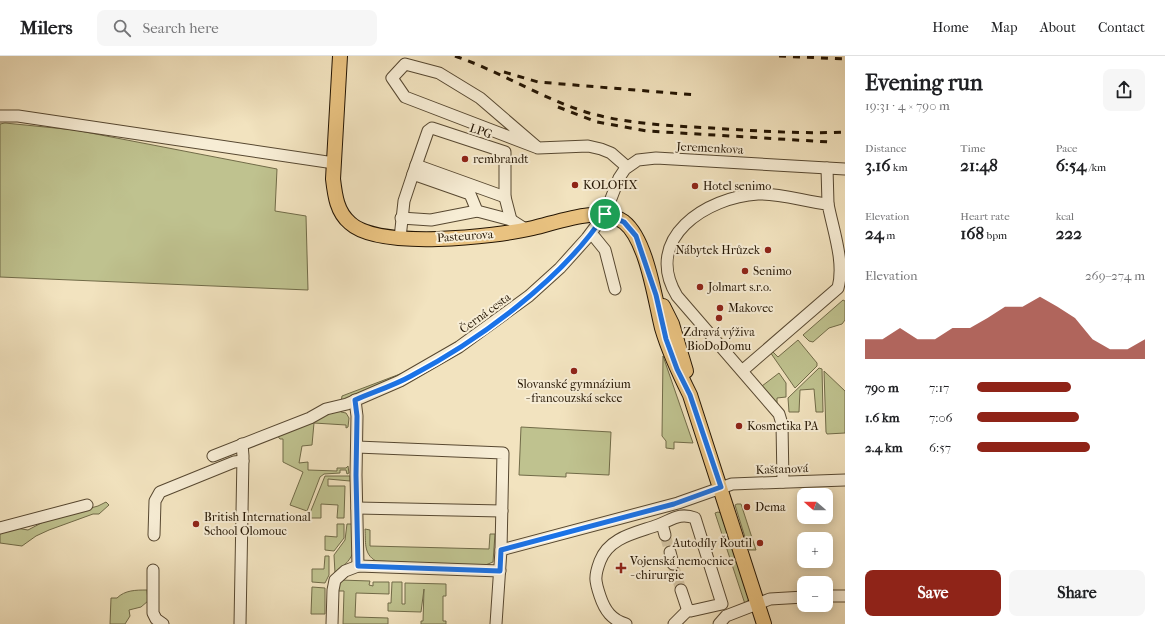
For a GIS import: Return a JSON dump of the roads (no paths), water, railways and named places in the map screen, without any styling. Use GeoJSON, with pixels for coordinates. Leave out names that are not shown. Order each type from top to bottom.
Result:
{"type":"FeatureCollection","features":[{"type":"Feature","properties":{"kind":"main road","name":"Pasteurova"},"geometry":{"type":"LineString","coordinates":[[340,56],[334,163],[334,193],[337,205],[350,223],[360,230],[371,234],[400,238],[450,238],[525,229],[588,215],[605,214],[619,219],[634,232],[656,295],[666,339],[677,369],[690,395],[759,604],[764,624]]}},
{"type":"Feature","properties":{"kind":"street"},"geometry":{"type":"LineString","coordinates":[[538,148],[480,98],[439,74],[405,64],[392,78],[405,97],[538,148],[588,146],[601,148],[611,153],[627,167],[619,178],[605,214]]}},
{"type":"Feature","properties":{"kind":"street"},"geometry":{"type":"LineString","coordinates":[[0,116],[18,116],[114,132],[334,163]]}},
{"type":"Feature","properties":{"kind":"street","name":"LPG"},"geometry":{"type":"LineString","coordinates":[[414,170],[428,131],[432,128],[505,152],[505,197],[511,220]]}},
{"type":"Feature","properties":{"kind":"street","name":"Jeremenkova"},"geometry":{"type":"LineString","coordinates":[[627,167],[638,160],[656,158],[845,170]]}},
{"type":"Feature","properties":{"kind":"street"},"geometry":{"type":"LineString","coordinates":[[742,371],[836,292],[842,265],[828,204],[827,168]]}},
{"type":"Feature","properties":{"kind":"street"},"geometry":{"type":"LineString","coordinates":[[400,238],[401,218],[405,194],[414,170]]}},
{"type":"Feature","properties":{"kind":"street"},"geometry":{"type":"LineString","coordinates":[[414,170],[505,197]]}},
{"type":"Feature","properties":{"kind":"street"},"geometry":{"type":"LineString","coordinates":[[414,170],[470,194],[477,210]]}},
{"type":"Feature","properties":{"kind":"street"},"geometry":{"type":"LineString","coordinates":[[784,482],[781,417],[694,318],[672,288],[669,280],[668,263],[670,251],[675,238],[686,223],[700,211],[720,202],[764,194],[828,204]]}},
{"type":"Feature","properties":{"kind":"street"},"geometry":{"type":"LineString","coordinates":[[401,218],[438,219],[477,210],[511,220],[525,229]]}},
{"type":"Feature","properties":{"kind":"street","name":"Černá cesta"},"geometry":{"type":"LineString","coordinates":[[213,456],[310,418],[326,409],[355,400],[411,376],[465,343],[529,296],[560,268],[592,234],[605,214]]}},
{"type":"Feature","properties":{"kind":"street"},"geometry":{"type":"LineString","coordinates":[[592,234],[604,250],[615,288]]}},
{"type":"Feature","properties":{"kind":"street"},"geometry":{"type":"LineString","coordinates":[[355,400],[357,416],[358,566]]}},
{"type":"Feature","properties":{"kind":"street"},"geometry":{"type":"LineString","coordinates":[[240,624],[242,444]]}},
{"type":"Feature","properties":{"kind":"street"},"geometry":{"type":"LineString","coordinates":[[357,446],[503,453],[501,550],[496,624]]}},
{"type":"Feature","properties":{"kind":"street"},"geometry":{"type":"LineString","coordinates":[[154,535],[155,501],[160,492],[234,462],[243,461]]}},
{"type":"Feature","properties":{"kind":"street","name":"Kaštanová"},"geometry":{"type":"LineString","coordinates":[[721,487],[735,483],[845,480]]}},
{"type":"Feature","properties":{"kind":"street"},"geometry":{"type":"LineString","coordinates":[[501,550],[674,504],[721,487]]}},
{"type":"Feature","properties":{"kind":"street"},"geometry":{"type":"LineString","coordinates":[[0,528],[87,505]]}},
{"type":"Feature","properties":{"kind":"street"},"geometry":{"type":"LineString","coordinates":[[357,508],[502,511]]}},
{"type":"Feature","properties":{"kind":"street"},"geometry":{"type":"LineString","coordinates":[[626,624],[612,618],[605,608],[595,580],[596,572],[606,550],[614,542],[663,529],[673,517],[681,515],[689,516],[696,520],[722,604],[696,611],[688,610]]}},
{"type":"Feature","properties":{"kind":"street"},"geometry":{"type":"LineString","coordinates":[[670,552],[673,564]]}},
{"type":"Feature","properties":{"kind":"street"},"geometry":{"type":"LineString","coordinates":[[332,624],[333,590],[335,580],[345,571],[358,566],[500,571]]}},
{"type":"Feature","properties":{"kind":"street"},"geometry":{"type":"LineString","coordinates":[[154,570],[153,614],[156,619],[163,624]]}},
{"type":"Feature","properties":{"kind":"street"},"geometry":{"type":"LineString","coordinates":[[681,590],[688,610]]}},
{"type":"Feature","properties":{"kind":"street"},"geometry":{"type":"LineString","coordinates":[[833,596],[845,596]]}},
{"type":"Feature","properties":{"kind":"street"},"geometry":{"type":"LineString","coordinates":[[719,624],[726,616],[777,597],[797,597]]}},
{"type":"Feature","properties":{"kind":"street"},"geometry":{"type":"LineString","coordinates":[[674,624],[688,610]]}},
{"type":"Feature","properties":{"kind":"tunnel"},"geometry":{"type":"LineString","coordinates":[[665,535],[670,552]]}},
{"type":"Feature","properties":{"kind":"tunnel"},"geometry":{"type":"LineString","coordinates":[[673,564],[681,590]]}},
{"type":"Feature","properties":{"kind":"railway"},"geometry":{"type":"LineString","coordinates":[[455,56],[472,62],[572,107],[589,113],[619,120],[666,125],[762,131],[811,133],[845,132]]}},
{"type":"Feature","properties":{"kind":"railway"},"geometry":{"type":"LineString","coordinates":[[779,56],[845,59]]}},
{"type":"Feature","properties":{"kind":"railway"},"geometry":{"type":"LineString","coordinates":[[504,72],[538,82],[696,95]]}},
{"type":"Feature","properties":{"kind":"railway"},"geometry":{"type":"LineString","coordinates":[[558,107],[597,122],[647,131],[830,142]]}},
{"type":"Feature","properties":{"kind":"place","name":"rembrandt"},"geometry":{"type":"Point","coordinates":[465,159]}},
{"type":"Feature","properties":{"kind":"place","name":"KOLOFIX"},"geometry":{"type":"Point","coordinates":[575,185]}},
{"type":"Feature","properties":{"kind":"place","name":"Hotel senimo"},"geometry":{"type":"Point","coordinates":[695,186]}},
{"type":"Feature","properties":{"kind":"place","name":"Nábytek Hrůzek"},"geometry":{"type":"Point","coordinates":[768,250]}},
{"type":"Feature","properties":{"kind":"place","name":"Senimo"},"geometry":{"type":"Point","coordinates":[745,271]}},
{"type":"Feature","properties":{"kind":"place","name":"Jolmart s.r.o."},"geometry":{"type":"Point","coordinates":[700,287]}},
{"type":"Feature","properties":{"kind":"place","name":"Makovec"},"geometry":{"type":"Point","coordinates":[720,308]}},
{"type":"Feature","properties":{"kind":"place","name":"Zdravá výživa BioDoDomu"},"geometry":{"type":"Point","coordinates":[719,318]}},
{"type":"Feature","properties":{"kind":"place","name":"Slovanské gymnázium - francouzská sekce"},"geometry":{"type":"Point","coordinates":[574,371]}},
{"type":"Feature","properties":{"kind":"place","name":"Kosmetika PA"},"geometry":{"type":"Point","coordinates":[739,426]}},
{"type":"Feature","properties":{"kind":"place","name":"Dema"},"geometry":{"type":"Point","coordinates":[747,507]}},
{"type":"Feature","properties":{"kind":"place","name":"British International School Olomouc"},"geometry":{"type":"Point","coordinates":[196,524]}},
{"type":"Feature","properties":{"kind":"place","name":"Autodíly Řoutil"},"geometry":{"type":"Point","coordinates":[760,543]}},
{"type":"Feature","properties":{"kind":"place","name":"Vojenská nemocnice - chirurgie"},"geometry":{"type":"Point","coordinates":[621,568]}}]}
